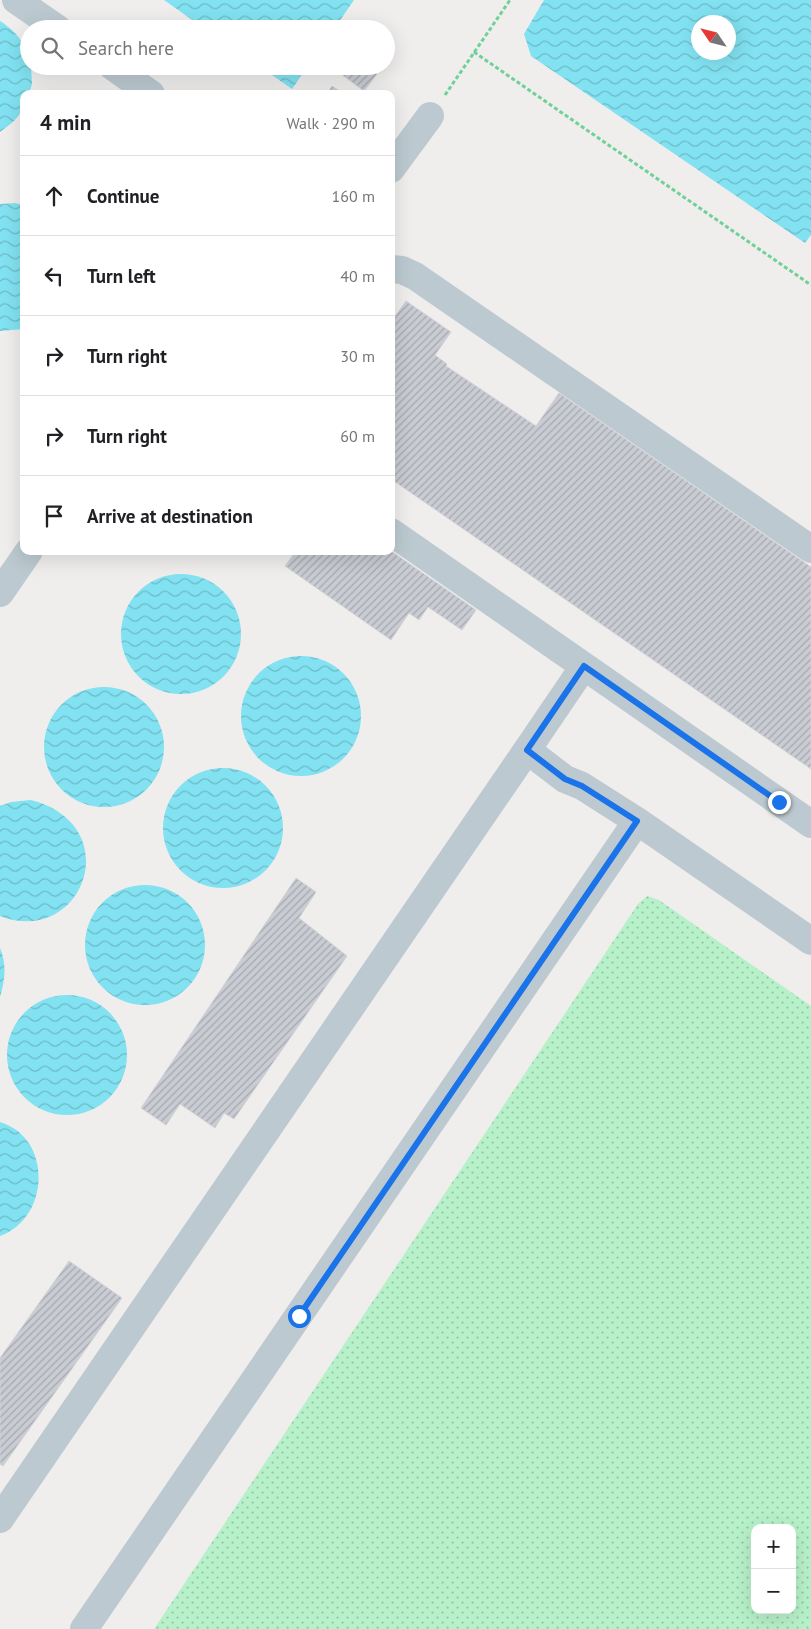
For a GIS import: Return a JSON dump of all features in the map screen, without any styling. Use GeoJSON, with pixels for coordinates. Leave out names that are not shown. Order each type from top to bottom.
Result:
{"type":"FeatureCollection","features":[{"type":"Feature","properties":{"kind":"lane"},"geometry":{"type":"LineString","coordinates":[[16,0],[45,20]]}},
{"type":"Feature","properties":{"kind":"lane"},"geometry":{"type":"LineString","coordinates":[[125,75],[145,90]]}},
{"type":"Feature","properties":{"kind":"lane"},"geometry":{"type":"LineString","coordinates":[[395,164],[430,116]]}},
{"type":"Feature","properties":{"kind":"lane"},"geometry":{"type":"LineString","coordinates":[[395,269],[402,270],[416,276],[811,549]]}},
{"type":"Feature","properties":{"kind":"lane"},"geometry":{"type":"LineString","coordinates":[[395,535],[811,824]]}},
{"type":"Feature","properties":{"kind":"lane"},"geometry":{"type":"LineString","coordinates":[[0,593],[26,555]]}},
{"type":"Feature","properties":{"kind":"lane"},"geometry":{"type":"LineString","coordinates":[[0,1519],[584,666]]}},
{"type":"Feature","properties":{"kind":"lane"},"geometry":{"type":"LineString","coordinates":[[527,750],[565,779],[582,786],[637,821],[811,941]]}},
{"type":"Feature","properties":{"kind":"lane"},"geometry":{"type":"LineString","coordinates":[[84,1629],[637,821]]}},
{"type":"Feature","properties":{"kind":"path"},"geometry":{"type":"LineString","coordinates":[[430,116],[510,0]]}},
{"type":"Feature","properties":{"kind":"path"},"geometry":{"type":"LineString","coordinates":[[474,52],[811,285]]}},
{"type":"Feature","properties":{"kind":"green space"},"geometry":{"type":"Polygon","coordinates":[[[647,896],[659,900],[811,1006],[811,1629],[154,1629],[638,904],[647,896]]]}},
{"type":"Feature","properties":{"kind":"water"},"geometry":{"type":"Polygon","coordinates":[[[164,0],[354,0],[340,20],[192,20],[164,0]]]}},
{"type":"Feature","properties":{"kind":"water"},"geometry":{"type":"Polygon","coordinates":[[[544,0],[811,0],[811,235],[805,243],[531,56],[524,34],[544,0]]]}},
{"type":"Feature","properties":{"kind":"water"},"geometry":{"type":"Polygon","coordinates":[[[0,21],[20,39],[20,75],[32,75],[32,84],[30,90],[20,90],[20,113],[0,132],[0,21]]]}},
{"type":"Feature","properties":{"kind":"water"},"geometry":{"type":"Polygon","coordinates":[[[272,75],[302,75],[292,89],[272,75]]]}},
{"type":"Feature","properties":{"kind":"water"},"geometry":{"type":"Polygon","coordinates":[[[0,204],[20,204],[20,329],[0,331],[0,204]]]}},
{"type":"Feature","properties":{"kind":"water"},"geometry":{"type":"Polygon","coordinates":[[[181,574],[204,578],[224,591],[237,611],[241,634],[237,657],[224,677],[204,690],[181,694],[158,690],[138,677],[125,657],[121,634],[125,611],[138,591],[158,578],[181,574]]]}},
{"type":"Feature","properties":{"kind":"water"},"geometry":{"type":"Polygon","coordinates":[[[301,656],[324,660],[344,673],[357,693],[361,716],[357,739],[344,759],[324,772],[301,776],[278,772],[258,759],[245,739],[241,716],[245,693],[258,673],[278,660],[301,656]]]}},
{"type":"Feature","properties":{"kind":"water"},"geometry":{"type":"Polygon","coordinates":[[[104,687],[127,691],[147,704],[160,724],[164,747],[160,770],[147,790],[127,803],[104,807],[81,803],[61,790],[48,770],[44,747],[48,724],[61,704],[81,691],[104,687]]]}},
{"type":"Feature","properties":{"kind":"water"},"geometry":{"type":"Polygon","coordinates":[[[223,768],[246,772],[266,785],[279,805],[283,828],[279,851],[266,871],[246,884],[223,888],[200,884],[180,871],[167,851],[163,828],[167,805],[180,785],[200,772],[223,768]]]}},
{"type":"Feature","properties":{"kind":"water"},"geometry":{"type":"Polygon","coordinates":[[[31,800],[61,814],[79,834],[86,857],[83,880],[72,900],[53,915],[29,921],[0,916],[0,806],[11,802],[31,800]]]}},
{"type":"Feature","properties":{"kind":"water"},"geometry":{"type":"Polygon","coordinates":[[[145,885],[168,889],[188,902],[201,922],[205,945],[201,968],[188,988],[168,1001],[145,1005],[122,1001],[102,988],[89,968],[85,945],[89,922],[102,902],[122,889],[145,885]]]}},
{"type":"Feature","properties":{"kind":"water"},"geometry":{"type":"Polygon","coordinates":[[[0,948],[4,960],[4,972],[0,997],[0,948]]]}},
{"type":"Feature","properties":{"kind":"water"},"geometry":{"type":"Polygon","coordinates":[[[67,995],[90,999],[110,1012],[123,1032],[127,1055],[123,1078],[110,1098],[90,1111],[67,1115],[44,1111],[24,1098],[11,1078],[7,1055],[11,1032],[24,1012],[44,999],[67,995]]]}},
{"type":"Feature","properties":{"kind":"water"},"geometry":{"type":"Polygon","coordinates":[[[0,1122],[17,1131],[29,1144],[36,1160],[39,1178],[36,1196],[29,1213],[17,1227],[0,1236],[0,1122]]]}},
{"type":"Feature","properties":{"kind":"building"},"geometry":{"type":"Polygon","coordinates":[[[342,75],[376,75],[365,90],[342,75]]]}},
{"type":"Feature","properties":{"kind":"building"},"geometry":{"type":"Polygon","coordinates":[[[332,86],[338,90],[330,90],[332,86]]]}},
{"type":"Feature","properties":{"kind":"building"},"geometry":{"type":"Polygon","coordinates":[[[406,301],[451,332],[435,355],[447,364],[446,366],[536,426],[559,393],[811,567],[811,769],[395,482],[395,316],[406,301]]]}},
{"type":"Feature","properties":{"kind":"building"},"geometry":{"type":"Polygon","coordinates":[[[395,554],[476,610],[462,630],[428,607],[419,620],[409,613],[391,640],[285,566],[293,555],[395,554]]]}},
{"type":"Feature","properties":{"kind":"building"},"geometry":{"type":"Polygon","coordinates":[[[296,878],[316,892],[299,918],[347,956],[234,1119],[224,1113],[215,1128],[180,1104],[166,1125],[141,1108],[296,878]]]}},
{"type":"Feature","properties":{"kind":"building"},"geometry":{"type":"Polygon","coordinates":[[[69,1261],[122,1298],[3,1466],[0,1464],[0,1358],[69,1261]]]}},
{"type":"Feature","properties":{"kind":"route"},"geometry":{"type":"LineString","coordinates":[[299,1316],[637,821],[582,786],[565,779],[527,750],[584,666],[779,802]]}}]}
